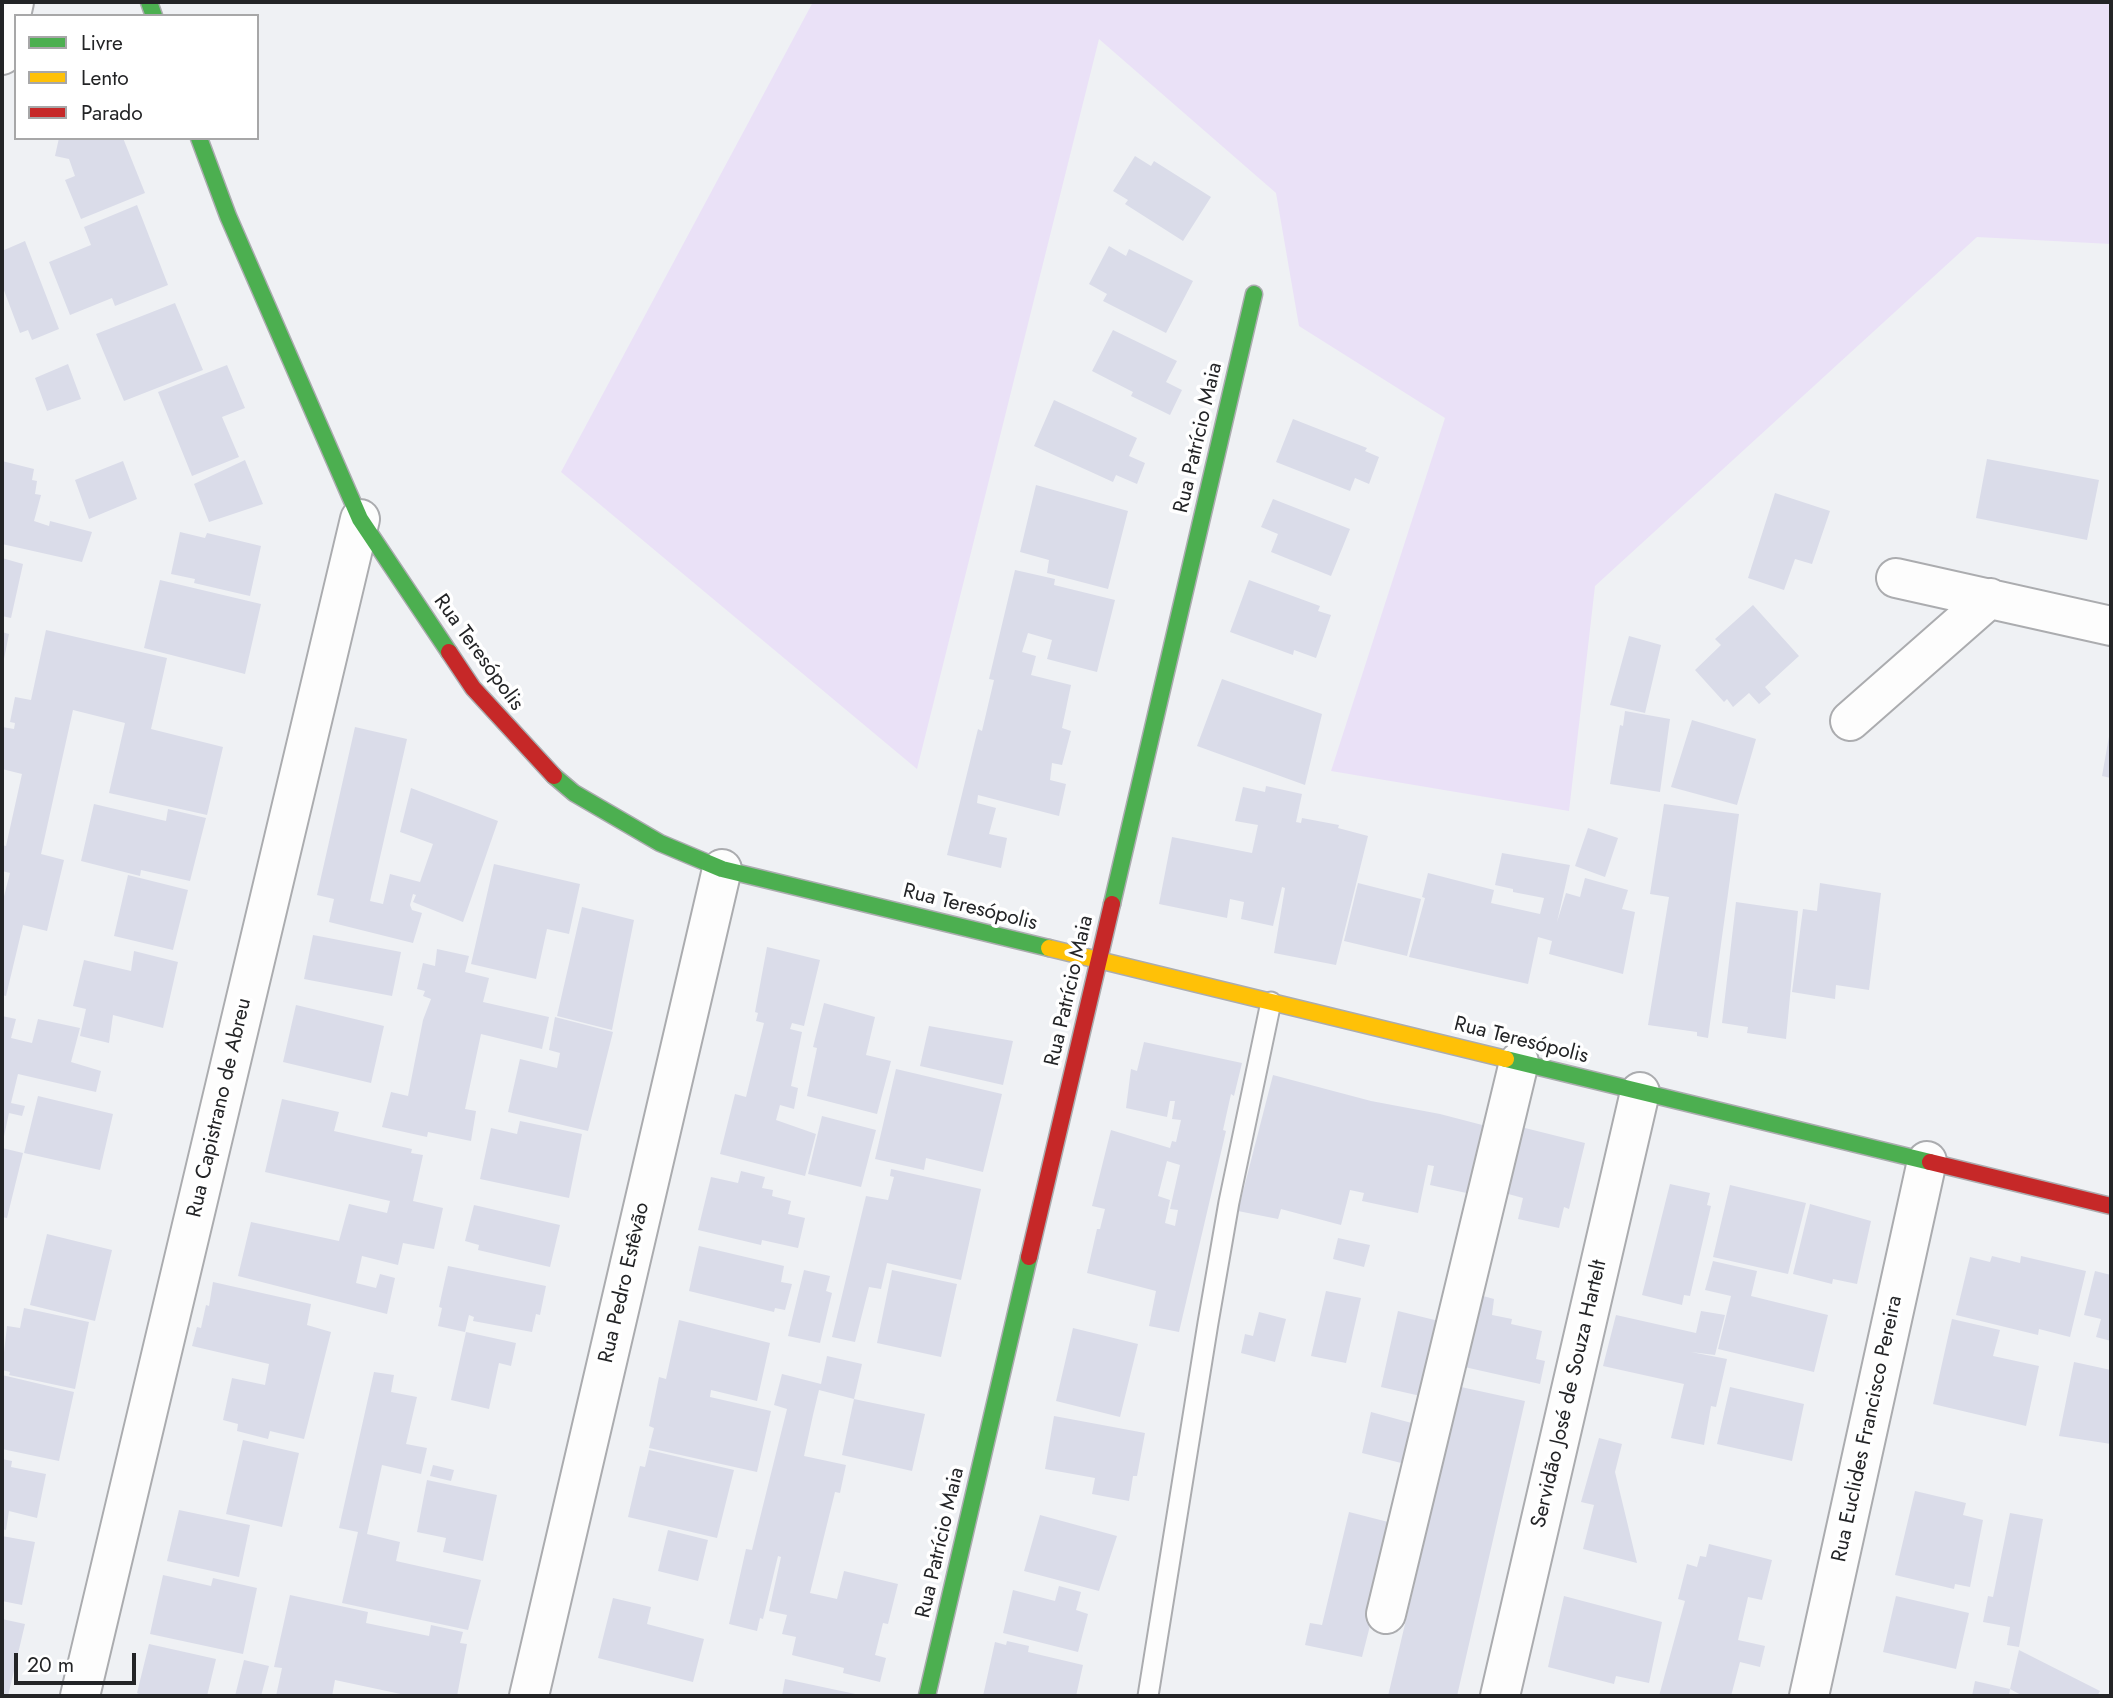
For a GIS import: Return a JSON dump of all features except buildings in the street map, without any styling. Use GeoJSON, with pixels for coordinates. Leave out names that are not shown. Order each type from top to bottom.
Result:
{"type":"FeatureCollection","features":[{"type":"Feature","properties":{"kind":"street"},"geometry":{"type":"LineString","coordinates":[[2,55],[14,2]]}},
{"type":"Feature","properties":{"kind":"street","name":"Rua Teresópolis"},"geometry":{"type":"LineString","coordinates":[[200,140],[228,216],[359,519],[473,688],[540,764],[574,793],[660,843],[722,869],[2111,1206]]}},
{"type":"Feature","properties":{"kind":"street","name":"Rua Patrício Maia"},"geometry":{"type":"LineString","coordinates":[[927,1696],[1254,294]]}},
{"type":"Feature","properties":{"kind":"street","name":"Rua Capistrano de Abreu"},"geometry":{"type":"LineString","coordinates":[[80,1696],[359,519]]}},
{"type":"Feature","properties":{"kind":"street"},"geometry":{"type":"LineString","coordinates":[[1896,578],[2111,626]]}},
{"type":"Feature","properties":{"kind":"street"},"geometry":{"type":"LineString","coordinates":[[1850,721],[1990,598]]}},
{"type":"Feature","properties":{"kind":"street","name":"Rua Pedro Estêvão"},"geometry":{"type":"LineString","coordinates":[[529,1696],[722,869]]}},
{"type":"Feature","properties":{"kind":"street"},"geometry":{"type":"LineString","coordinates":[[1386,1614],[1518,1062]]}},
{"type":"Feature","properties":{"kind":"street","name":"Servidão José de Souza Hartelt"},"geometry":{"type":"LineString","coordinates":[[1500,1696],[1640,1092]]}},
{"type":"Feature","properties":{"kind":"street","name":"Rua Euclides Francisco Pereira"},"geometry":{"type":"LineString","coordinates":[[1809,1696],[1927,1161]]}},
{"type":"Feature","properties":{"kind":"lane"},"geometry":{"type":"LineString","coordinates":[[1148,1696],[1220,1256],[1272,1002]]}},
{"type":"Feature","properties":{"kind":"shaded area"},"geometry":{"type":"Polygon","coordinates":[[[813,2],[2111,2],[2111,244],[1977,237],[1595,586],[1569,811],[1331,771],[1445,418],[1299,326],[1276,193],[1099,39],[917,769],[561,472],[813,2]]]}},
{"type":"Feature","properties":{"kind":"traffic: fast"},"geometry":{"type":"LineString","coordinates":[[149,2],[153,14]]}},
{"type":"Feature","properties":{"kind":"traffic: fast"},"geometry":{"type":"LineString","coordinates":[[200,140],[228,216],[360,519],[449,652]]}},
{"type":"Feature","properties":{"kind":"traffic: fast"},"geometry":{"type":"LineString","coordinates":[[1112,904],[1254,294]]}},
{"type":"Feature","properties":{"kind":"traffic: fast"},"geometry":{"type":"LineString","coordinates":[[554,776],[574,793],[660,843],[722,869],[1049,948]]}},
{"type":"Feature","properties":{"kind":"traffic: fast"},"geometry":{"type":"LineString","coordinates":[[1506,1059],[1930,1162]]}},
{"type":"Feature","properties":{"kind":"traffic: fast"},"geometry":{"type":"LineString","coordinates":[[927,1696],[1029,1257]]}},
{"type":"Feature","properties":{"kind":"traffic: slow"},"geometry":{"type":"LineString","coordinates":[[1049,948],[1506,1059]]}},
{"type":"Feature","properties":{"kind":"traffic: jam"},"geometry":{"type":"LineString","coordinates":[[449,652],[473,688],[554,776]]}},
{"type":"Feature","properties":{"kind":"traffic: jam"},"geometry":{"type":"LineString","coordinates":[[1029,1257],[1112,904]]}},
{"type":"Feature","properties":{"kind":"traffic: jam"},"geometry":{"type":"LineString","coordinates":[[1930,1162],[2111,1206]]}}]}
